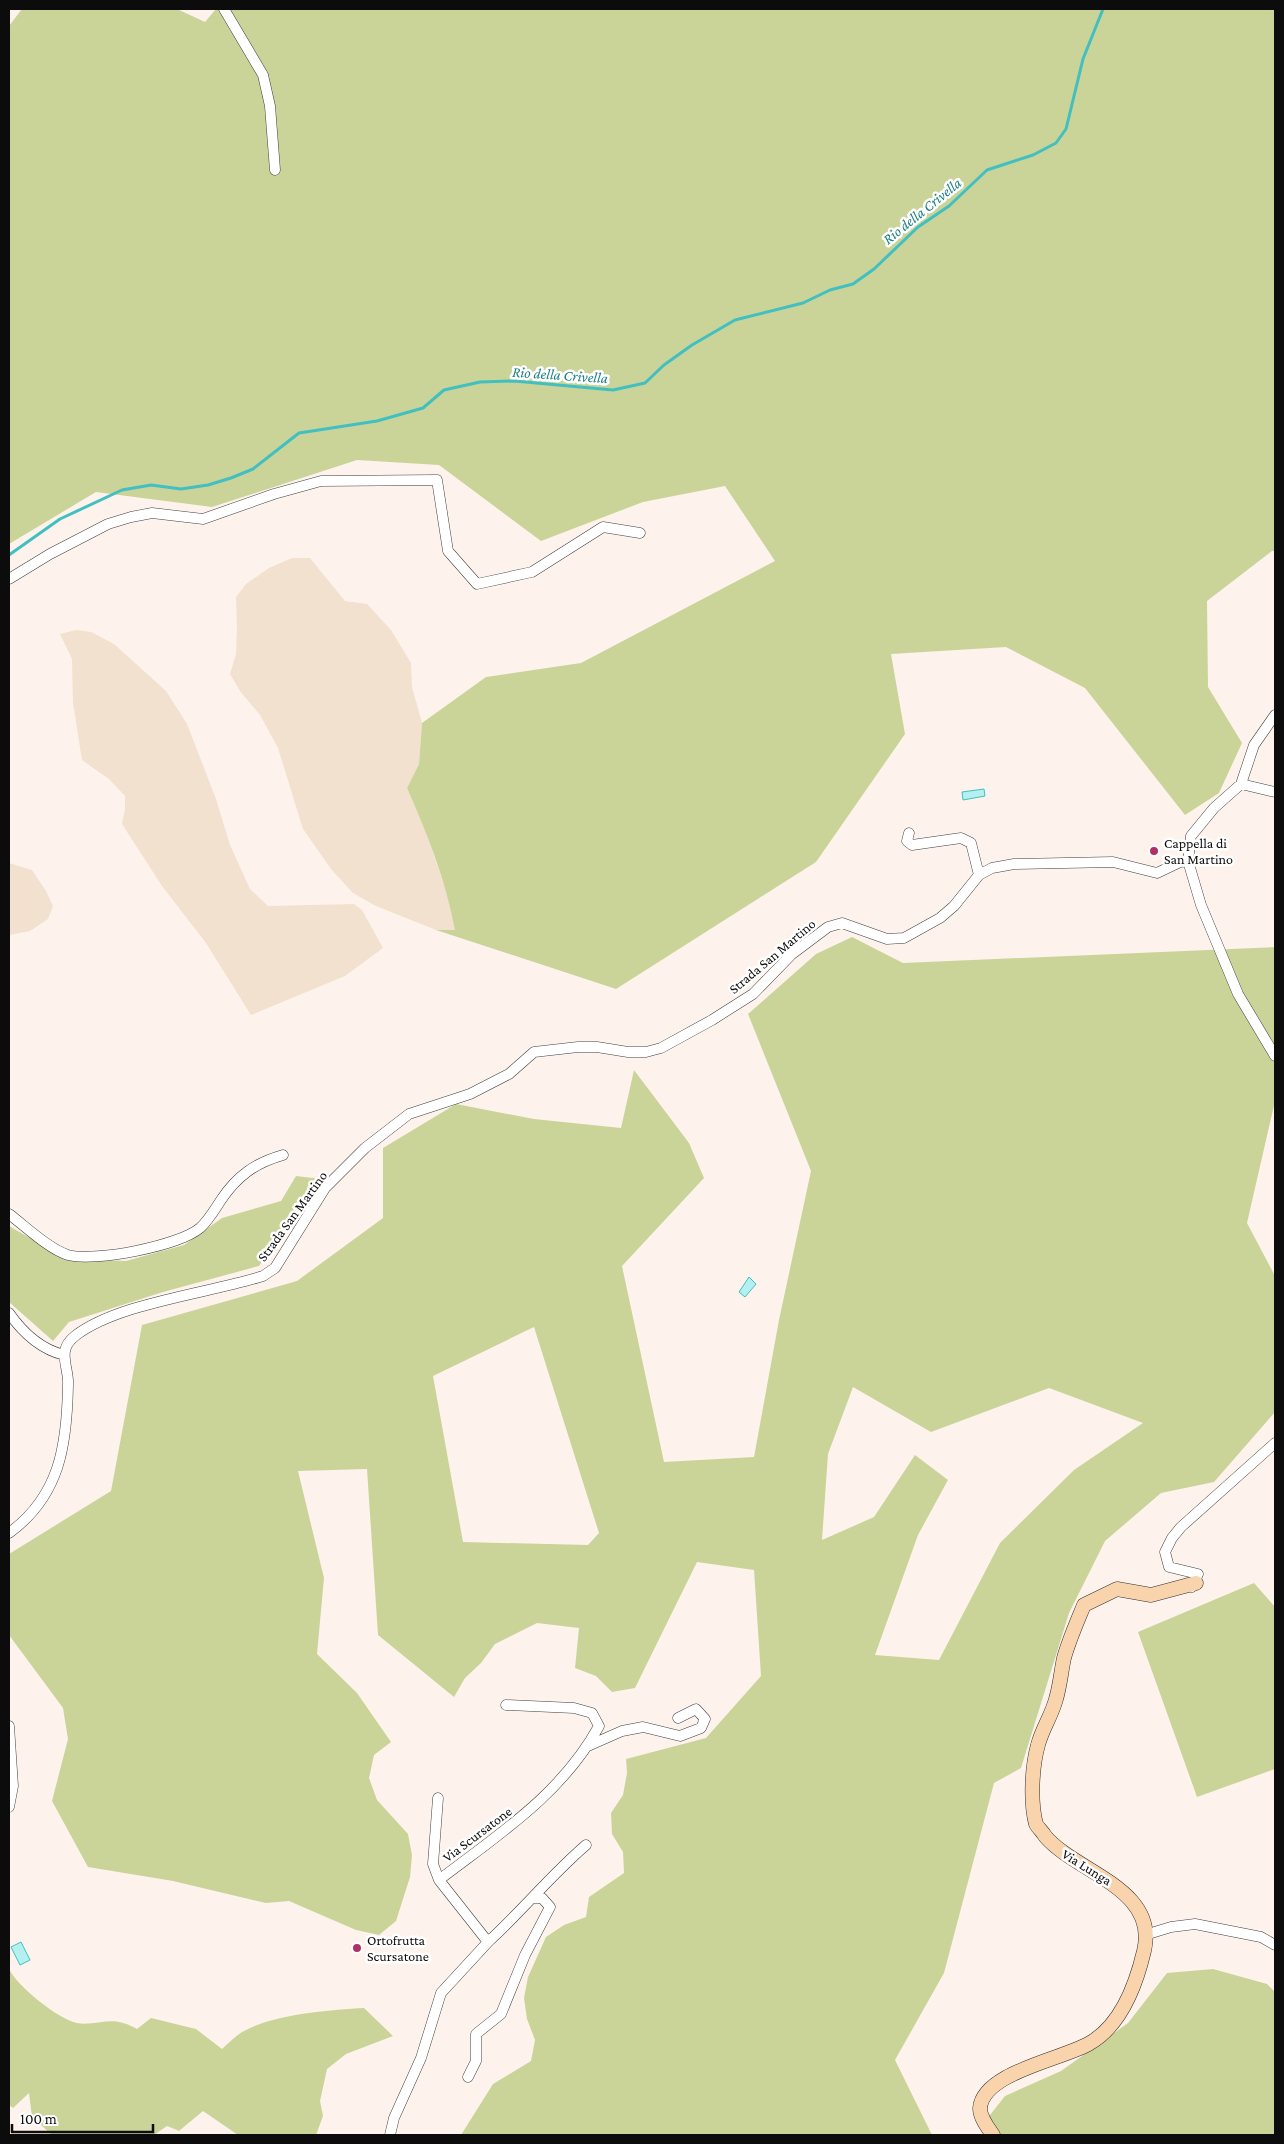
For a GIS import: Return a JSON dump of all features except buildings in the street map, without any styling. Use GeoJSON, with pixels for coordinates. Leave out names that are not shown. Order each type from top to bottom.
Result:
{"type":"FeatureCollection","features":[{"type":"Feature","properties":{"kind":"street"},"geometry":{"type":"LineString","coordinates":[[224,9],[263,75],[270,106],[274,170]]}},
{"type":"Feature","properties":{"kind":"street"},"geometry":{"type":"LineString","coordinates":[[9,579],[59,549],[108,524],[152,513],[203,519],[274,494],[321,481],[437,480],[448,551],[477,584],[532,572],[603,527],[640,533]]}},
{"type":"Feature","properties":{"kind":"street"},"geometry":{"type":"LineString","coordinates":[[1275,715],[1254,745],[1241,784],[1214,808],[1191,836],[1188,861],[1201,905],[1238,994],[1275,1056]]}},
{"type":"Feature","properties":{"kind":"street"},"geometry":{"type":"LineString","coordinates":[[1241,784],[1275,792]]}},
{"type":"Feature","properties":{"kind":"street"},"geometry":{"type":"LineString","coordinates":[[909,833],[907,841],[912,845],[961,838],[971,843],[979,875],[992,868],[1014,864],[1096,862],[1113,862],[1157,873],[1180,862],[1188,861]]}},
{"type":"Feature","properties":{"kind":"street","name":"Strada San Martino"},"geometry":{"type":"LineString","coordinates":[[64,1355],[65,1348],[75,1336],[104,1320],[134,1309],[263,1276],[275,1268],[310,1209],[325,1188],[365,1148],[409,1114],[470,1094],[508,1074],[534,1052],[578,1047],[628,1052],[646,1052],[660,1048],[712,1020],[753,994],[792,954],[828,927],[842,923],[887,939],[904,938],[940,918],[954,906],[979,875]]}},
{"type":"Feature","properties":{"kind":"street"},"geometry":{"type":"LineString","coordinates":[[9,1214],[42,1240],[67,1254],[83,1257],[172,1243],[201,1227],[237,1178],[264,1160],[283,1155]]}},
{"type":"Feature","properties":{"kind":"street"},"geometry":{"type":"LineString","coordinates":[[9,1313],[26,1334],[41,1346],[64,1355],[69,1376],[68,1407],[63,1443],[53,1480],[42,1502],[30,1517],[9,1533]]}},
{"type":"Feature","properties":{"kind":"street"},"geometry":{"type":"LineString","coordinates":[[1193,1585],[1198,1574],[1169,1567],[1165,1552],[1172,1538],[1204,1504],[1275,1443]]}},
{"type":"Feature","properties":{"kind":"street","name":"Via Lunga"},"geometry":{"type":"LineString","coordinates":[[993,2135],[982,2118],[980,2108],[986,2094],[1000,2080],[1090,2044],[1110,2027],[1125,2009],[1145,1950],[1144,1926],[1137,1908],[1128,1896],[1053,1845],[1037,1825],[1032,1782],[1038,1745],[1056,1700],[1065,1657],[1084,1605],[1117,1589],[1150,1595],[1193,1585]]}},
{"type":"Feature","properties":{"kind":"street","name":"Via Scursatone"},"geometry":{"type":"LineString","coordinates":[[488,1942],[439,1880],[504,1833],[551,1792],[588,1746],[599,1726],[592,1713],[574,1708],[506,1705]]}},
{"type":"Feature","properties":{"kind":"street"},"geometry":{"type":"LineString","coordinates":[[588,1746],[622,1731],[643,1727],[680,1736],[701,1728],[705,1719],[696,1709],[678,1718]]}},
{"type":"Feature","properties":{"kind":"street"},"geometry":{"type":"LineString","coordinates":[[9,1726],[13,1786],[9,1807]]}},
{"type":"Feature","properties":{"kind":"street"},"geometry":{"type":"LineString","coordinates":[[438,1798],[433,1864],[439,1880]]}},
{"type":"Feature","properties":{"kind":"street"},"geometry":{"type":"LineString","coordinates":[[390,2135],[394,2118],[421,2058],[442,1993],[488,1942],[533,1898],[562,1866],[586,1846]]}},
{"type":"Feature","properties":{"kind":"street"},"geometry":{"type":"LineString","coordinates":[[468,2077],[476,2061],[476,2034],[501,2014],[525,1955],[550,1907],[542,1898],[533,1898]]}},
{"type":"Feature","properties":{"kind":"street"},"geometry":{"type":"LineString","coordinates":[[1144,1935],[1171,1927],[1196,1924],[1261,1937],[1275,1945]]}},
{"type":"Feature","properties":{"kind":"shaded area"},"geometry":{"type":"Polygon","coordinates":[[[292,558],[310,558],[345,601],[367,604],[391,630],[411,663],[412,687],[422,723],[419,764],[407,788],[425,829],[451,906],[455,930],[436,930],[376,906],[353,893],[331,869],[303,829],[278,748],[260,715],[240,691],[230,674],[236,654],[236,597],[246,584],[269,568],[292,558]]]}},
{"type":"Feature","properties":{"kind":"shaded area"},"geometry":{"type":"Polygon","coordinates":[[[76,630],[91,632],[114,644],[166,691],[187,724],[216,799],[230,845],[250,889],[268,906],[354,904],[362,910],[383,948],[345,976],[251,1015],[206,943],[162,886],[122,824],[125,796],[109,779],[82,760],[73,703],[72,659],[60,634],[76,630]]]}},
{"type":"Feature","properties":{"kind":"shaded area"},"geometry":{"type":"Polygon","coordinates":[[[9,863],[32,870],[46,891],[53,906],[48,919],[30,931],[9,935],[9,863]]]}},
{"type":"Feature","properties":{"kind":"green space"},"geometry":{"type":"Polygon","coordinates":[[[22,9],[177,9],[205,22],[216,9],[1275,9],[1275,551],[1272,551],[1207,601],[1208,687],[1242,743],[1219,793],[1185,815],[1085,688],[1006,647],[891,654],[905,734],[816,862],[616,989],[436,930],[455,930],[447,893],[435,857],[407,788],[419,764],[422,723],[486,677],[581,663],[775,561],[725,486],[643,502],[541,541],[439,465],[357,460],[212,507],[96,492],[9,544],[9,26],[22,9]]]}},
{"type":"Feature","properties":{"kind":"green space"},"geometry":{"type":"Polygon","coordinates":[[[852,937],[903,963],[1275,947],[1275,1101],[1247,1223],[1275,1276],[1275,1412],[1214,1482],[1161,1493],[1105,1541],[1069,1613],[1021,1768],[994,1783],[944,1973],[895,2060],[932,2135],[461,2135],[493,2084],[531,2061],[535,2040],[527,2019],[524,1998],[528,1977],[546,1937],[564,1925],[586,1917],[589,1897],[624,1873],[623,1852],[612,1834],[611,1813],[623,1795],[627,1773],[626,1759],[706,1738],[761,1676],[754,1570],[697,1562],[635,1688],[612,1692],[596,1676],[575,1668],[579,1628],[537,1623],[495,1644],[481,1663],[465,1678],[454,1697],[378,1635],[367,1469],[298,1471],[324,1578],[317,1654],[357,1693],[391,1742],[374,1755],[369,1778],[377,1800],[408,1834],[412,1855],[410,1877],[396,1921],[379,1935],[356,1930],[289,1901],[266,1903],[173,1881],[88,1867],[52,1801],[68,1739],[63,1708],[9,1635],[9,1554],[111,1491],[142,1325],[297,1281],[383,1218],[383,1148],[456,1104],[534,1119],[621,1128],[634,1070],[689,1143],[704,1178],[622,1266],[664,1462],[754,1457],[779,1320],[811,1171],[748,1014],[816,954],[852,937]],[[534,1327],[433,1376],[463,1542],[588,1545],[599,1533],[534,1327]],[[853,1387],[828,1454],[822,1540],[874,1517],[915,1455],[948,1480],[918,1535],[875,1655],[939,1660],[1000,1543],[1074,1470],[1143,1423],[1049,1388],[931,1432],[853,1387]]]}},
{"type":"Feature","properties":{"kind":"green space"},"geometry":{"type":"Polygon","coordinates":[[[296,1176],[321,1179],[259,1266],[163,1292],[69,1322],[53,1341],[9,1302],[9,1226],[65,1258],[126,1261],[184,1245],[222,1218],[281,1201],[296,1176]]]}},
{"type":"Feature","properties":{"kind":"green space"},"geometry":{"type":"Polygon","coordinates":[[[1254,1583],[1275,1607],[1275,1769],[1197,1797],[1138,1632],[1254,1583]]]}},
{"type":"Feature","properties":{"kind":"green space"},"geometry":{"type":"Polygon","coordinates":[[[9,1969],[29,1993],[49,2009],[69,2020],[83,2024],[118,2022],[137,2029],[151,2018],[196,2029],[222,2049],[236,2036],[272,2020],[350,2009],[364,2008],[393,2036],[346,2054],[327,2069],[320,2101],[323,2116],[316,2135],[238,2135],[203,2111],[179,2131],[167,2126],[154,2135],[52,2135],[32,2117],[29,2093],[13,2108],[9,2105],[9,1969]]]}},
{"type":"Feature","properties":{"kind":"green space"},"geometry":{"type":"Polygon","coordinates":[[[1213,1969],[1267,1984],[1275,1992],[1275,2135],[996,2135],[986,2120],[1005,2096],[1061,2071],[1128,2023],[1167,1973],[1213,1969]]]}},
{"type":"Feature","properties":{"kind":"water"},"geometry":{"type":"Polygon","coordinates":[[[984,789],[985,796],[963,800],[962,792],[984,789]]]}},
{"type":"Feature","properties":{"kind":"water"},"geometry":{"type":"Polygon","coordinates":[[[749,1277],[756,1284],[745,1297],[739,1292],[749,1277]]]}},
{"type":"Feature","properties":{"kind":"water"},"geometry":{"type":"Polygon","coordinates":[[[21,1942],[30,1960],[20,1965],[11,1947],[21,1942]]]}},
{"type":"Feature","properties":{"kind":"waterway","name":"Rio della Crivella"},"geometry":{"type":"LineString","coordinates":[[9,555],[60,519],[122,490],[151,485],[181,489],[208,485],[231,478],[253,469],[299,433],[377,421],[423,408],[444,390],[480,382],[514,381],[613,390],[645,383],[664,365],[692,345],[735,320],[803,303],[830,290],[853,284],[874,269],[918,227],[949,206],[987,170],[1033,155],[1056,143],[1066,129],[1083,59],[1103,9]]}},
{"type":"Feature","properties":{"kind":"place","name":"Cappella di San Martino"},"geometry":{"type":"Point","coordinates":[1154,851]}},
{"type":"Feature","properties":{"kind":"place","name":"Ortofrutta Scursatone"},"geometry":{"type":"Point","coordinates":[357,1948]}}]}
